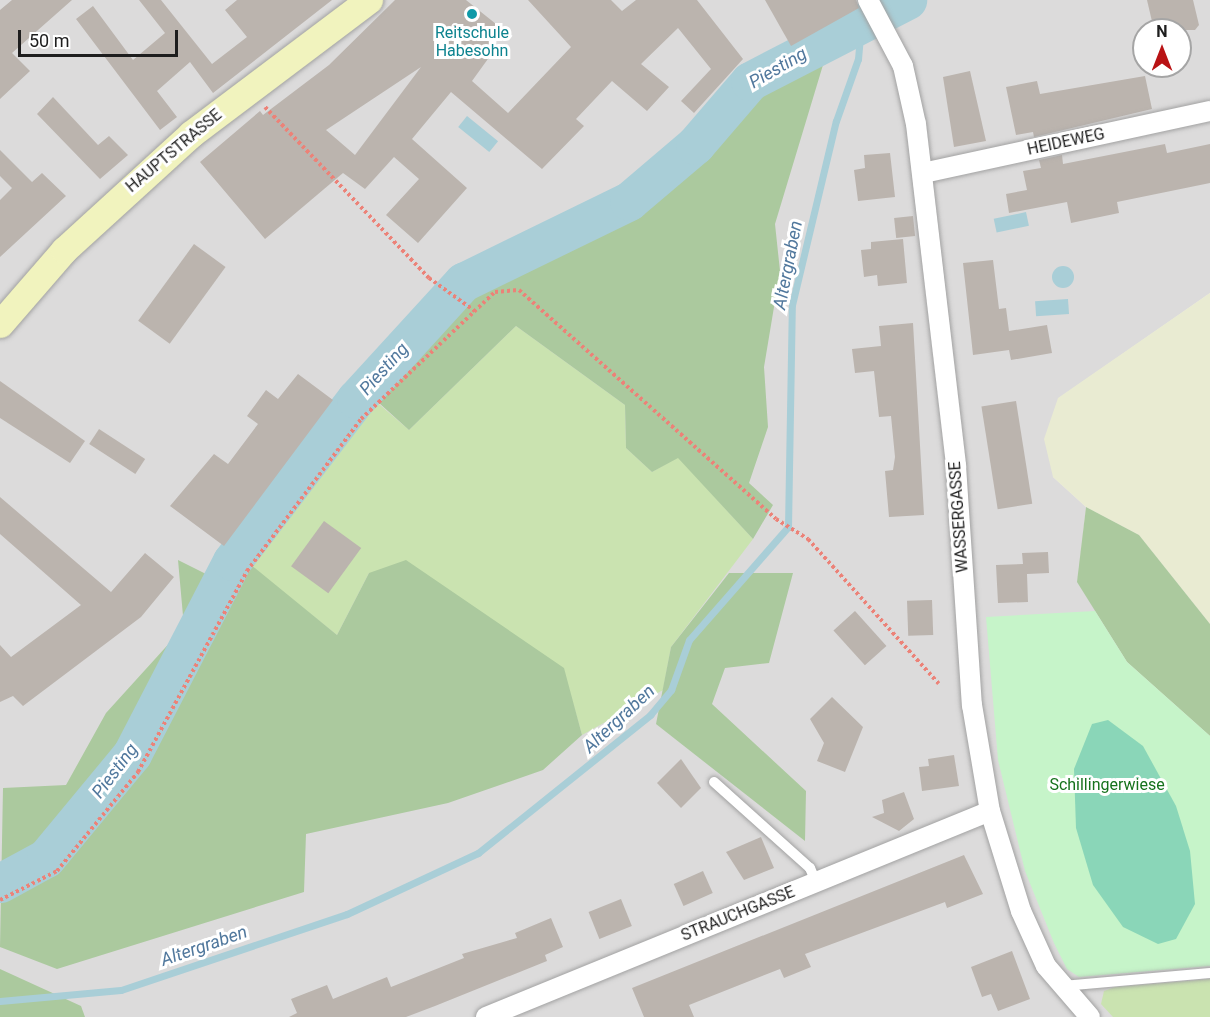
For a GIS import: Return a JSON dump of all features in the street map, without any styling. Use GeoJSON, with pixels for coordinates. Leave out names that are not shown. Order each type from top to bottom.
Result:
{"type":"FeatureCollection","features":[{"type":"Feature","properties":{"kind":"main road","name":"HAUPTSTRASSE"},"geometry":{"type":"LineString","coordinates":[[0,324],[72,243],[191,134],[369,0]]}},
{"type":"Feature","properties":{"kind":"street","name":"WASSERGASSE"},"geometry":{"type":"LineString","coordinates":[[868,0],[892,42],[910,90],[923,173],[956,466],[972,705],[990,811],[1021,911],[1059,987],[1090,1017]]}},
{"type":"Feature","properties":{"kind":"street","name":"HEIDEWEG"},"geometry":{"type":"LineString","coordinates":[[923,173],[1210,111]]}},
{"type":"Feature","properties":{"kind":"street","name":"STRAUCHGASSE"},"geometry":{"type":"LineString","coordinates":[[486,1017],[990,811]]}},
{"type":"Feature","properties":{"kind":"lane"},"geometry":{"type":"LineString","coordinates":[[714,782],[810,868],[816,882]]}},
{"type":"Feature","properties":{"kind":"lane"},"geometry":{"type":"LineString","coordinates":[[1059,987],[1210,973]]}},
{"type":"Feature","properties":{"kind":"path"},"geometry":{"type":"LineString","coordinates":[[249,90],[429,278],[475,311]]}},
{"type":"Feature","properties":{"kind":"path"},"geometry":{"type":"LineString","coordinates":[[0,900],[57,871],[138,772],[247,571],[361,419],[495,292],[519,290],[776,519],[808,539],[939,684]]}},
{"type":"Feature","properties":{"kind":"shaded area"},"geometry":{"type":"Polygon","coordinates":[[[0,0],[1210,0],[1210,293],[1059,398],[1053,477],[1086,507],[1078,582],[1127,662],[1210,736],[1210,1017],[0,1017],[0,0]]]}},
{"type":"Feature","properties":{"kind":"green space"},"geometry":{"type":"Polygon","coordinates":[[[826,55],[775,224],[780,271],[764,367],[768,427],[749,483],[773,505],[753,539],[678,458],[652,472],[626,448],[625,405],[516,326],[409,430],[368,393],[469,292],[644,205],[762,87],[826,55]]]}},
{"type":"Feature","properties":{"kind":"green space"},"geometry":{"type":"Polygon","coordinates":[[[1210,293],[1210,624],[1139,535],[1086,507],[1053,477],[1044,439],[1058,398],[1210,293]]]}},
{"type":"Feature","properties":{"kind":"green space"},"geometry":{"type":"Polygon","coordinates":[[[516,326],[625,405],[626,448],[652,472],[678,457],[753,539],[671,647],[663,690],[582,735],[563,668],[369,573],[337,635],[246,563],[373,399],[409,430],[516,326]]]}},
{"type":"Feature","properties":{"kind":"green space"},"geometry":{"type":"Polygon","coordinates":[[[1086,507],[1139,535],[1210,624],[1210,736],[1127,662],[1077,582],[1086,507]]]}},
{"type":"Feature","properties":{"kind":"green space"},"geometry":{"type":"Polygon","coordinates":[[[234,551],[337,635],[369,573],[406,560],[564,668],[582,735],[543,770],[448,803],[306,834],[304,892],[57,969],[0,947],[3,788],[66,785],[106,713],[184,627],[178,560],[214,578],[234,551]]]}},
{"type":"Feature","properties":{"kind":"green space"},"geometry":{"type":"Polygon","coordinates":[[[729,573],[793,573],[769,663],[725,668],[712,704],[806,791],[805,841],[656,724],[671,647],[729,573]]]}},
{"type":"Feature","properties":{"kind":"green space","name":"Schillingerwiese"},"geometry":{"type":"Polygon","coordinates":[[[1095,611],[1127,662],[1210,736],[1210,966],[1079,977],[1067,969],[1025,871],[998,760],[986,617],[1095,611]]]}},
{"type":"Feature","properties":{"kind":"green space"},"geometry":{"type":"Polygon","coordinates":[[[1108,720],[1143,746],[1176,806],[1190,851],[1195,904],[1176,939],[1158,944],[1123,927],[1093,885],[1076,828],[1074,769],[1092,724],[1108,720]]]}},
{"type":"Feature","properties":{"kind":"green space"},"geometry":{"type":"Polygon","coordinates":[[[0,969],[81,1006],[85,1017],[0,1017],[0,969]]]}},
{"type":"Feature","properties":{"kind":"green space"},"geometry":{"type":"Polygon","coordinates":[[[1210,979],[1210,1017],[1113,1017],[1101,1004],[1104,991],[1115,987],[1210,979]]]}},
{"type":"Feature","properties":{"kind":"water"},"geometry":{"type":"Polygon","coordinates":[[[467,116],[498,141],[489,152],[458,127],[467,116]]]}},
{"type":"Feature","properties":{"kind":"water"},"geometry":{"type":"Polygon","coordinates":[[[1026,212],[1029,226],[997,233],[994,219],[1026,212]]]}},
{"type":"Feature","properties":{"kind":"water"},"geometry":{"type":"Polygon","coordinates":[[[1063,266],[1071,269],[1074,277],[1071,285],[1063,288],[1055,285],[1052,277],[1055,269],[1063,266]]]}},
{"type":"Feature","properties":{"kind":"water"},"geometry":{"type":"Polygon","coordinates":[[[1068,299],[1069,314],[1036,316],[1035,301],[1068,299]]]}},
{"type":"Feature","properties":{"kind":"building"},"geometry":{"type":"Polygon","coordinates":[[[12,0],[72,0],[12,53],[30,71],[0,99],[0,10],[12,0]]]}},
{"type":"Feature","properties":{"kind":"building"},"geometry":{"type":"Polygon","coordinates":[[[139,0],[161,0],[212,64],[247,37],[225,10],[237,0],[332,0],[213,93],[190,62],[157,91],[177,117],[160,130],[76,19],[93,6],[133,60],[165,33],[139,0]]]}},
{"type":"Feature","properties":{"kind":"building"},"geometry":{"type":"Polygon","coordinates":[[[395,0],[466,0],[501,28],[484,34],[498,45],[472,81],[508,113],[571,47],[528,0],[611,0],[622,11],[636,0],[697,0],[743,59],[694,113],[681,101],[711,69],[678,28],[641,64],[669,87],[647,111],[612,81],[576,119],[584,126],[542,169],[451,92],[412,139],[467,188],[418,243],[386,215],[419,179],[394,157],[365,189],[343,173],[265,239],[200,162],[260,111],[263,115],[329,65],[395,0]],[[421,67],[326,130],[355,155],[421,67]]]}},
{"type":"Feature","properties":{"kind":"building"},"geometry":{"type":"Polygon","coordinates":[[[765,0],[856,0],[859,8],[791,46],[765,0]]]}},
{"type":"Feature","properties":{"kind":"building"},"geometry":{"type":"Polygon","coordinates":[[[1147,0],[1193,0],[1199,25],[1192,30],[1192,18],[1151,18],[1147,0]]]}},
{"type":"Feature","properties":{"kind":"building"},"geometry":{"type":"Polygon","coordinates":[[[970,71],[986,141],[954,147],[943,77],[970,71]]]}},
{"type":"Feature","properties":{"kind":"building"},"geometry":{"type":"Polygon","coordinates":[[[1133,78],[1145,78],[1152,109],[1034,137],[1033,132],[1016,135],[1006,87],[1037,81],[1040,94],[1133,78]]]}},
{"type":"Feature","properties":{"kind":"building"},"geometry":{"type":"Polygon","coordinates":[[[53,97],[98,145],[109,136],[128,155],[100,179],[37,114],[53,97]]]}},
{"type":"Feature","properties":{"kind":"building"},"geometry":{"type":"Polygon","coordinates":[[[1165,144],[1167,153],[1210,144],[1210,183],[1117,202],[1119,213],[1071,223],[1067,202],[1009,213],[1006,194],[1027,190],[1023,171],[1041,168],[1039,160],[1062,155],[1063,164],[1165,144]]]}},
{"type":"Feature","properties":{"kind":"building"},"geometry":{"type":"Polygon","coordinates":[[[0,150],[32,182],[42,173],[66,196],[0,257],[0,200],[12,188],[0,176],[0,150]]]}},
{"type":"Feature","properties":{"kind":"building"},"geometry":{"type":"Polygon","coordinates":[[[890,153],[895,197],[858,201],[854,170],[865,168],[864,155],[890,153]]]}},
{"type":"Feature","properties":{"kind":"building"},"geometry":{"type":"Polygon","coordinates":[[[913,216],[915,236],[896,238],[894,218],[913,216]]]}},
{"type":"Feature","properties":{"kind":"building"},"geometry":{"type":"Polygon","coordinates":[[[903,239],[907,283],[878,286],[877,275],[864,277],[861,250],[871,249],[871,242],[903,239]]]}},
{"type":"Feature","properties":{"kind":"building"},"geometry":{"type":"Polygon","coordinates":[[[194,244],[226,267],[170,344],[138,321],[194,244]]]}},
{"type":"Feature","properties":{"kind":"building"},"geometry":{"type":"Polygon","coordinates":[[[993,260],[999,309],[1006,308],[1009,331],[1047,325],[1052,353],[1011,360],[1009,350],[973,355],[963,263],[993,260]]]}},
{"type":"Feature","properties":{"kind":"building"},"geometry":{"type":"Polygon","coordinates":[[[913,323],[924,515],[889,517],[885,471],[893,470],[895,457],[891,416],[879,417],[874,371],[855,373],[852,349],[881,346],[879,326],[913,323]]]}},
{"type":"Feature","properties":{"kind":"building"},"geometry":{"type":"Polygon","coordinates":[[[298,374],[333,400],[224,546],[170,506],[214,454],[228,464],[258,424],[247,416],[266,390],[278,399],[298,374]]]}},
{"type":"Feature","properties":{"kind":"building"},"geometry":{"type":"Polygon","coordinates":[[[0,381],[85,441],[70,463],[0,418],[0,381]]]}},
{"type":"Feature","properties":{"kind":"building"},"geometry":{"type":"Polygon","coordinates":[[[1016,401],[1032,504],[998,509],[981,406],[1016,401]]]}},
{"type":"Feature","properties":{"kind":"building"},"geometry":{"type":"Polygon","coordinates":[[[99,429],[145,459],[135,474],[89,444],[99,429]]]}},
{"type":"Feature","properties":{"kind":"building"},"geometry":{"type":"Polygon","coordinates":[[[0,497],[111,592],[145,553],[174,577],[141,617],[23,706],[13,696],[0,702],[0,645],[11,657],[81,605],[0,534],[0,497]]]}},
{"type":"Feature","properties":{"kind":"building"},"geometry":{"type":"Polygon","coordinates":[[[324,521],[361,548],[328,593],[291,566],[324,521]]]}},
{"type":"Feature","properties":{"kind":"building"},"geometry":{"type":"Polygon","coordinates":[[[1048,552],[1049,573],[1027,574],[1028,602],[998,603],[996,565],[1023,564],[1022,553],[1048,552]]]}},
{"type":"Feature","properties":{"kind":"building"},"geometry":{"type":"Polygon","coordinates":[[[932,600],[933,635],[908,636],[907,601],[932,600]]]}},
{"type":"Feature","properties":{"kind":"building"},"geometry":{"type":"Polygon","coordinates":[[[855,611],[886,646],[865,665],[833,630],[855,611]]]}},
{"type":"Feature","properties":{"kind":"building"},"geometry":{"type":"Polygon","coordinates":[[[832,697],[863,727],[845,772],[817,761],[824,743],[810,719],[832,697]]]}},
{"type":"Feature","properties":{"kind":"building"},"geometry":{"type":"Polygon","coordinates":[[[954,755],[959,786],[922,791],[919,767],[929,766],[928,759],[954,755]]]}},
{"type":"Feature","properties":{"kind":"building"},"geometry":{"type":"Polygon","coordinates":[[[681,759],[701,788],[681,808],[657,783],[681,759]]]}},
{"type":"Feature","properties":{"kind":"building"},"geometry":{"type":"Polygon","coordinates":[[[904,792],[914,819],[899,831],[872,817],[884,813],[882,800],[904,792]]]}},
{"type":"Feature","properties":{"kind":"building"},"geometry":{"type":"Polygon","coordinates":[[[761,837],[774,868],[744,880],[726,852],[761,837]]]}},
{"type":"Feature","properties":{"kind":"building"},"geometry":{"type":"Polygon","coordinates":[[[964,855],[983,894],[947,908],[945,902],[805,954],[811,967],[784,978],[780,969],[689,1005],[694,1017],[644,1017],[632,988],[964,855]]]}},
{"type":"Feature","properties":{"kind":"building"},"geometry":{"type":"Polygon","coordinates":[[[703,871],[713,893],[684,906],[674,884],[703,871]]]}},
{"type":"Feature","properties":{"kind":"building"},"geometry":{"type":"Polygon","coordinates":[[[621,899],[632,926],[599,939],[589,912],[621,899]]]}},
{"type":"Feature","properties":{"kind":"building"},"geometry":{"type":"Polygon","coordinates":[[[551,918],[563,947],[545,955],[547,961],[406,1017],[289,1017],[297,1013],[291,999],[327,985],[333,999],[387,977],[391,987],[464,958],[462,954],[517,938],[515,933],[551,918]]]}},
{"type":"Feature","properties":{"kind":"building"},"geometry":{"type":"Polygon","coordinates":[[[1012,951],[1030,999],[998,1011],[991,994],[982,997],[971,967],[1012,951]]]}},
{"type":"Feature","properties":{"kind":"waterway","name":"Piesting"},"geometry":{"type":"LineString","coordinates":[[0,883],[46,858],[132,754],[232,561],[356,399],[463,282],[629,201],[695,145],[750,81],[907,0]]}},
{"type":"Feature","properties":{"kind":"waterway","name":"Altergraben"},"geometry":{"type":"LineString","coordinates":[[0,1001],[121,990],[347,914],[478,853],[650,715],[671,690],[689,640],[788,527],[792,305],[836,121],[858,59],[861,26]]}},
{"type":"Feature","properties":{"kind":"place","name":"Reitschule Habesohn"},"geometry":{"type":"Point","coordinates":[472,14]}}]}
